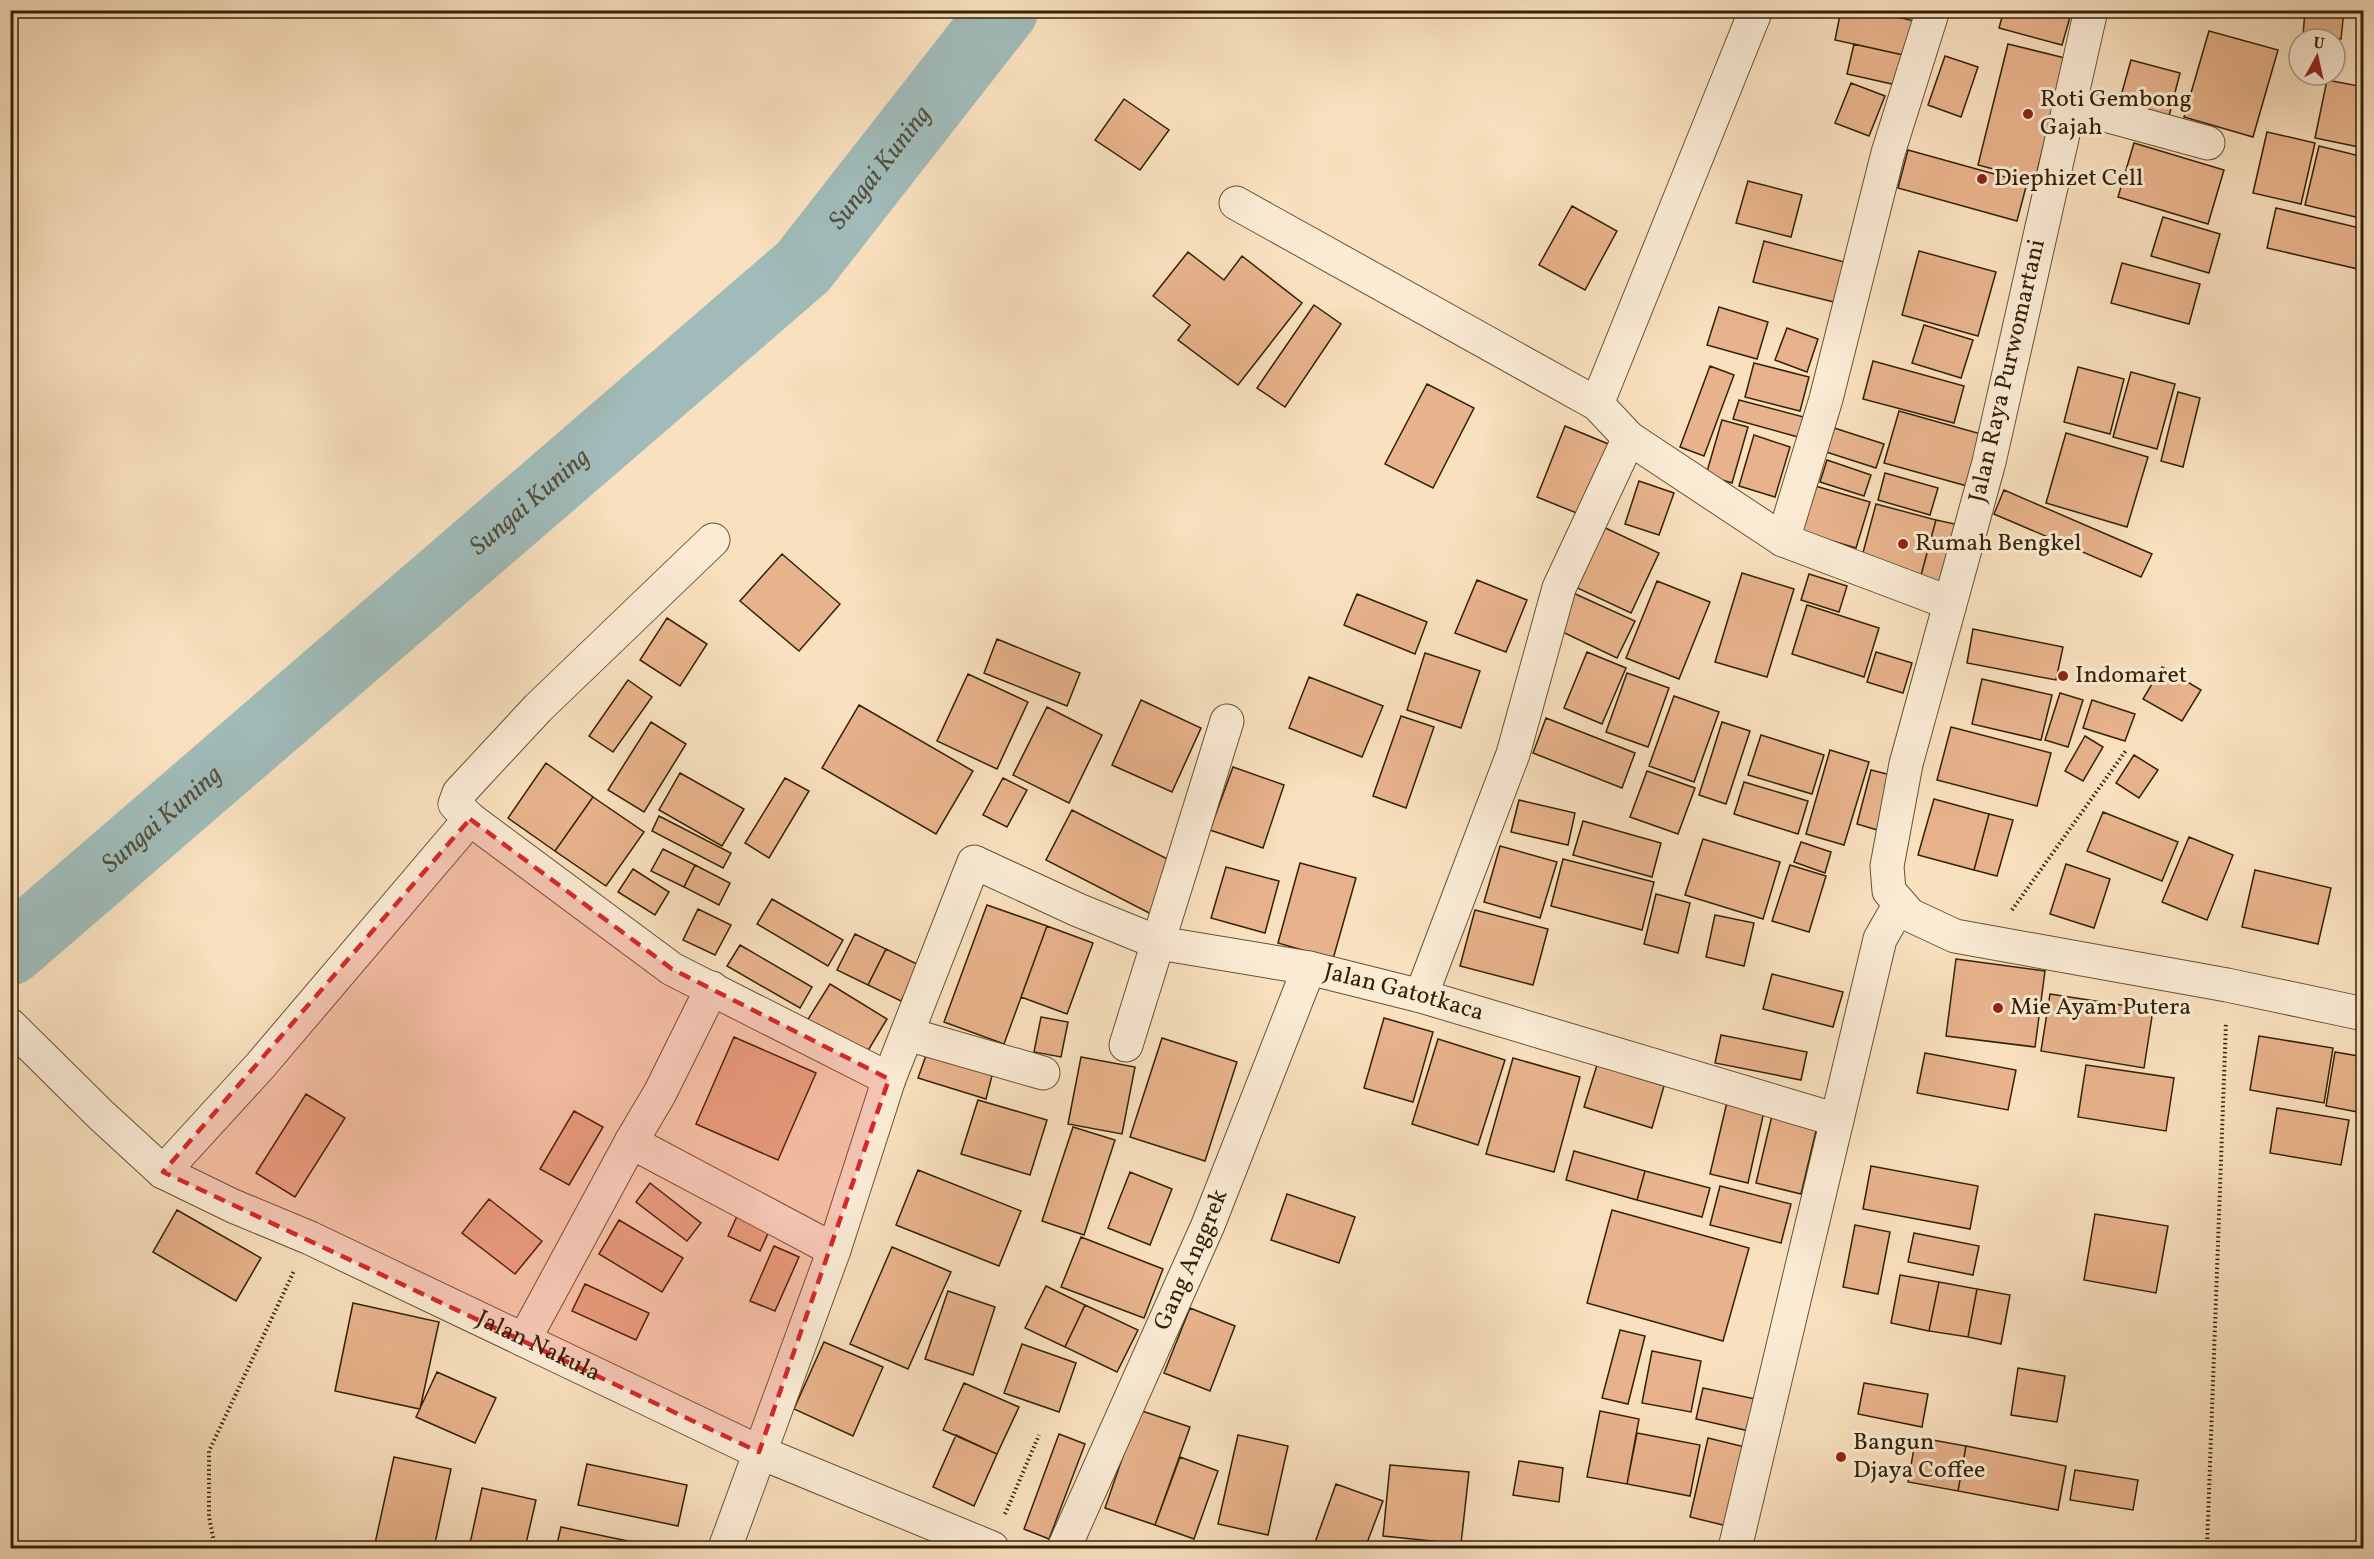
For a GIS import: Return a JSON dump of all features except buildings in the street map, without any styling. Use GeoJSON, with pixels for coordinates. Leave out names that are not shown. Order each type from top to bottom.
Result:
{"type":"FeatureCollection","features":[{"type":"Feature","properties":{"kind":"street"},"geometry":{"type":"LineString","coordinates":[[1597,404],[1756,10]]}},
{"type":"Feature","properties":{"kind":"street"},"geometry":{"type":"LineString","coordinates":[[1783,540],[1826,399],[1888,153],[1933,10]]}},
{"type":"Feature","properties":{"kind":"street","name":"Jalan Raya Purwomartani"},"geometry":{"type":"LineString","coordinates":[[1900,904],[1889,891],[1887,866],[1906,764],[1989,462],[2091,10]]}},
{"type":"Feature","properties":{"kind":"street"},"geometry":{"type":"LineString","coordinates":[[2069,105],[2208,143]]}},
{"type":"Feature","properties":{"kind":"street"},"geometry":{"type":"LineString","coordinates":[[1236,203],[1597,404],[1629,438],[1783,540],[1950,603]]}},
{"type":"Feature","properties":{"kind":"street"},"geometry":{"type":"LineString","coordinates":[[1421,996],[1513,754],[1558,588],[1629,438]]}},
{"type":"Feature","properties":{"kind":"street"},"geometry":{"type":"LineString","coordinates":[[713,540],[538,708],[459,793],[456,807],[672,969],[889,1079]]}},
{"type":"Feature","properties":{"kind":"street"},"geometry":{"type":"LineString","coordinates":[[1126,1045],[1227,720]]}},
{"type":"Feature","properties":{"kind":"street"},"geometry":{"type":"LineString","coordinates":[[163,1172],[260,1066],[470,819]]}},
{"type":"Feature","properties":{"kind":"street","name":"Jalan Gatotkaca"},"geometry":{"type":"LineString","coordinates":[[907,1034],[975,862],[1078,910],[1159,943],[1309,968],[1421,996],[1837,1120]]}},
{"type":"Feature","properties":{"kind":"street"},"geometry":{"type":"LineString","coordinates":[[1735,1548],[1880,939],[1900,904],[1910,915],[1931,927],[1955,936],[2227,985],[2364,1014]]}},
{"type":"Feature","properties":{"kind":"street","name":"Gang Anggrek"},"geometry":{"type":"LineString","coordinates":[[1064,1548],[1208,1225],[1309,968]]}},
{"type":"Feature","properties":{"kind":"street"},"geometry":{"type":"LineString","coordinates":[[524,1340],[660,1093],[711,988]]}},
{"type":"Feature","properties":{"kind":"street","name":"Jalan Nakula"},"geometry":{"type":"LineString","coordinates":[[10,1025],[101,1115],[163,1172],[310,1238],[759,1452],[991,1548]]}},
{"type":"Feature","properties":{"kind":"street"},"geometry":{"type":"LineString","coordinates":[[725,1548],[834,1250],[889,1079],[907,1034],[1043,1073]]}},
{"type":"Feature","properties":{"kind":"street"},"geometry":{"type":"LineString","coordinates":[[631,1142],[834,1250]]}},
{"type":"Feature","properties":{"kind":"path"},"geometry":{"type":"LineString","coordinates":[[1989,943],[2127,749]]}},
{"type":"Feature","properties":{"kind":"path"},"geometry":{"type":"LineString","coordinates":[[2207,1548],[2227,985]]}},
{"type":"Feature","properties":{"kind":"path"},"geometry":{"type":"LineString","coordinates":[[219,1548],[215,1547],[209,1517],[209,1451],[310,1238]]}},
{"type":"Feature","properties":{"kind":"path"},"geometry":{"type":"LineString","coordinates":[[991,1548],[1039,1435]]}},
{"type":"Feature","properties":{"kind":"highlighted area"},"geometry":{"type":"Polygon","coordinates":[[[470,819],[672,969],[889,1079],[759,1452],[163,1172],[470,819]]]}},
{"type":"Feature","properties":{"kind":"waterway","name":"Sungai Kuning"},"geometry":{"type":"LineString","coordinates":[[10,951],[803,267],[1004,10]]}},
{"type":"Feature","properties":{"kind":"place","name":"Roti Gembong Gajah"},"geometry":{"type":"Point","coordinates":[2028,114]}},
{"type":"Feature","properties":{"kind":"place","name":"Diephizet Cell"},"geometry":{"type":"Point","coordinates":[1982,179]}},
{"type":"Feature","properties":{"kind":"place","name":"Rumah Bengkel"},"geometry":{"type":"Point","coordinates":[1903,544]}},
{"type":"Feature","properties":{"kind":"place","name":"Indomaret"},"geometry":{"type":"Point","coordinates":[2063,676]}},
{"type":"Feature","properties":{"kind":"place","name":"Mie Ayam Putera"},"geometry":{"type":"Point","coordinates":[1998,1008]}},
{"type":"Feature","properties":{"kind":"place","name":"Bangun Djaya Coffee"},"geometry":{"type":"Point","coordinates":[1841,1457]}}]}
